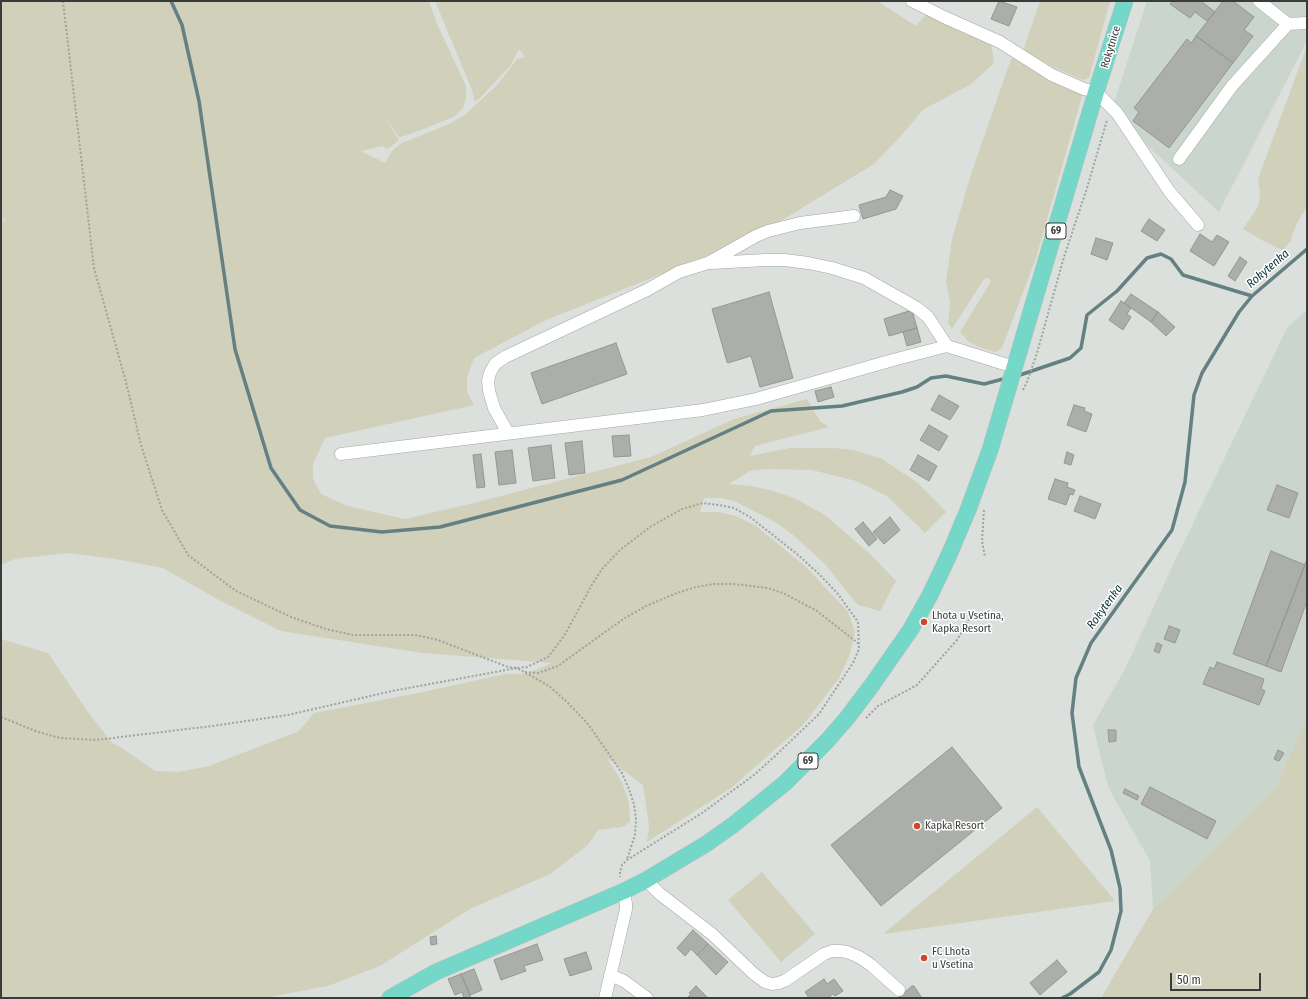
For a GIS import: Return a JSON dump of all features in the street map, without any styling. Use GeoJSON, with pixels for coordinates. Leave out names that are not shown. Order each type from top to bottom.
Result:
{"type":"FeatureCollection","features":[{"type":"Feature","properties":{"kind":"main road","name":"Rokytnice"},"geometry":{"type":"LineString","coordinates":[[1096,92],[1125,1]]}},
{"type":"Feature","properties":{"kind":"main road","name":"69"},"geometry":{"type":"LineString","coordinates":[[390,998],[436,972],[624,891],[646,880],[700,847],[728,829],[785,783],[827,741],[847,718],[911,629],[949,555],[968,510],[990,450],[1096,92]]}},
{"type":"Feature","properties":{"kind":"street"},"geometry":{"type":"LineString","coordinates":[[912,1],[1000,42],[1052,75],[1084,89],[1096,92],[1116,113],[1169,191],[1198,225]]}},
{"type":"Feature","properties":{"kind":"street"},"geometry":{"type":"LineString","coordinates":[[1259,1],[1288,24],[1307,23]]}},
{"type":"Feature","properties":{"kind":"street"},"geometry":{"type":"LineString","coordinates":[[1179,159],[1232,86],[1288,24]]}},
{"type":"Feature","properties":{"kind":"street"},"geometry":{"type":"LineString","coordinates":[[508,433],[494,408],[488,391],[490,373],[495,364],[504,357],[647,290],[678,272],[708,263],[756,236],[768,231],[800,223],[854,216]]}},
{"type":"Feature","properties":{"kind":"street"},"geometry":{"type":"LineString","coordinates":[[708,263],[785,260],[820,265],[864,278],[917,308],[928,317],[946,346]]}},
{"type":"Feature","properties":{"kind":"street"},"geometry":{"type":"LineString","coordinates":[[341,454],[703,410],[756,399],[946,346],[1014,368]]}},
{"type":"Feature","properties":{"kind":"street"},"geometry":{"type":"LineString","coordinates":[[646,880],[660,894],[712,934],[754,974],[765,982],[772,984],[779,983],[786,980],[824,954],[832,951],[840,951],[847,952],[865,961],[899,990]]}},
{"type":"Feature","properties":{"kind":"street"},"geometry":{"type":"LineString","coordinates":[[605,998],[626,909],[624,891]]}},
{"type":"Feature","properties":{"kind":"street"},"geometry":{"type":"LineString","coordinates":[[610,975],[624,981],[647,998]]}},
{"type":"Feature","properties":{"kind":"path"},"geometry":{"type":"LineString","coordinates":[[63,1],[94,268],[126,382],[141,445],[162,510],[188,555],[236,592],[291,617],[326,629],[353,635],[414,636],[438,640],[508,667],[517,668],[549,686],[588,724],[622,773],[629,788],[634,804],[636,818],[635,834],[627,860]]}},
{"type":"Feature","properties":{"kind":"path"},"geometry":{"type":"LineString","coordinates":[[1028,380],[1064,257],[1087,188],[1111,107]]}},
{"type":"Feature","properties":{"kind":"path"},"geometry":{"type":"LineString","coordinates":[[1,717],[38,732],[60,738],[96,740],[212,726],[288,714],[392,691],[527,667],[548,657],[564,636],[602,569],[620,550],[650,527],[682,509],[703,503],[719,504],[734,508],[750,517],[797,554],[838,594],[858,622],[859,649],[853,663],[819,714],[774,757],[754,775],[702,813],[627,860],[622,865],[620,872],[624,891]]}},
{"type":"Feature","properties":{"kind":"path"},"geometry":{"type":"LineString","coordinates":[[524,672],[538,673],[558,666],[620,621],[646,606],[677,593],[696,587],[714,584],[734,584],[768,588],[783,593],[817,611],[859,644]]}},
{"type":"Feature","properties":{"kind":"shaded area"},"geometry":{"type":"Polygon","coordinates":[[[1147,1],[1307,1],[1307,41],[1219,212],[1111,112],[1147,1]]]}},
{"type":"Feature","properties":{"kind":"shaded area"},"geometry":{"type":"Polygon","coordinates":[[[1307,310],[1307,717],[1275,788],[1214,853],[1153,909],[1150,861],[1108,787],[1093,725],[1125,669],[1170,571],[1287,328],[1307,310]]]}},
{"type":"Feature","properties":{"kind":"green space"},"geometry":{"type":"Polygon","coordinates":[[[1,1],[429,1],[437,24],[466,86],[466,99],[463,108],[454,117],[408,135],[399,137],[385,118],[399,140],[388,149],[382,146],[361,151],[385,163],[392,151],[402,143],[449,124],[465,115],[498,84],[517,59],[525,57],[519,49],[510,66],[475,102],[472,90],[435,1],[877,1],[916,26],[927,13],[991,42],[994,63],[970,85],[924,109],[874,164],[756,236],[544,321],[474,358],[467,377],[467,392],[474,405],[325,438],[313,464],[313,479],[321,494],[348,506],[405,519],[470,504],[651,457],[734,419],[807,399],[820,421],[829,427],[755,446],[750,456],[790,448],[834,448],[854,450],[882,459],[918,483],[946,512],[925,533],[887,496],[856,481],[812,470],[767,469],[750,471],[729,484],[752,486],[773,491],[794,498],[825,515],[869,553],[896,581],[880,611],[858,605],[824,563],[793,535],[775,522],[734,501],[721,498],[704,498],[700,512],[719,512],[736,516],[756,526],[805,566],[847,610],[855,631],[850,654],[839,678],[804,724],[731,788],[647,842],[649,826],[643,785],[607,758],[622,782],[629,803],[630,822],[622,827],[598,830],[588,845],[550,874],[470,909],[380,966],[328,986],[264,998],[1,998],[1,639],[48,653],[88,712],[112,743],[122,748],[155,771],[179,772],[209,766],[297,732],[314,713],[423,692],[505,674],[526,674],[552,663],[422,653],[281,631],[217,599],[163,568],[115,559],[67,553],[15,559],[1,565],[1,220],[4,223],[5,217],[3,221],[1,219],[1,1]]]}},
{"type":"Feature","properties":{"kind":"green space"},"geometry":{"type":"Polygon","coordinates":[[[1040,1],[1110,1],[1089,78],[1083,80],[1057,69],[1026,52],[1024,48],[1040,1]]]}},
{"type":"Feature","properties":{"kind":"green space"},"geometry":{"type":"Polygon","coordinates":[[[1307,46],[1307,207],[1297,223],[1290,242],[1283,250],[1267,243],[1243,229],[1259,205],[1260,192],[1258,179],[1307,46]]]}},
{"type":"Feature","properties":{"kind":"green space"},"geometry":{"type":"Polygon","coordinates":[[[1015,58],[1083,93],[1036,258],[1002,348],[995,352],[969,342],[960,332],[990,283],[990,278],[984,279],[952,329],[948,323],[950,303],[946,281],[952,239],[971,174],[1011,59],[1015,58]]]}},
{"type":"Feature","properties":{"kind":"green space"},"geometry":{"type":"Polygon","coordinates":[[[1307,717],[1307,998],[1101,998],[1153,909],[1275,788],[1307,717]]]}},
{"type":"Feature","properties":{"kind":"green space"},"geometry":{"type":"Polygon","coordinates":[[[1037,807],[1115,901],[883,934],[1037,807]]]}},
{"type":"Feature","properties":{"kind":"green space"},"geometry":{"type":"Polygon","coordinates":[[[762,872],[815,934],[781,962],[728,900],[762,872]]]}},
{"type":"Feature","properties":{"kind":"building"},"geometry":{"type":"Polygon","coordinates":[[[999,1],[1017,7],[1009,26],[991,19],[999,1]]]}},
{"type":"Feature","properties":{"kind":"building"},"geometry":{"type":"Polygon","coordinates":[[[1173,1],[1203,1],[1202,2],[1215,12],[1207,21],[1195,12],[1190,18],[1170,4],[1173,1]]]}},
{"type":"Feature","properties":{"kind":"building"},"geometry":{"type":"Polygon","coordinates":[[[1223,1],[1233,1],[1254,17],[1244,30],[1253,36],[1233,63],[1196,36],[1223,1]]]}},
{"type":"Feature","properties":{"kind":"building"},"geometry":{"type":"Polygon","coordinates":[[[1196,36],[1233,63],[1169,148],[1133,121],[1139,112],[1134,108],[1187,39],[1191,43],[1196,36]]]}},
{"type":"Feature","properties":{"kind":"building"},"geometry":{"type":"Polygon","coordinates":[[[890,190],[903,196],[896,209],[863,219],[859,205],[886,197],[890,190]]]}},
{"type":"Feature","properties":{"kind":"building"},"geometry":{"type":"Polygon","coordinates":[[[1149,219],[1165,230],[1157,241],[1141,231],[1149,219]]]}},
{"type":"Feature","properties":{"kind":"building"},"geometry":{"type":"Polygon","coordinates":[[[1200,234],[1212,242],[1217,235],[1229,242],[1214,266],[1190,251],[1200,234]]]}},
{"type":"Feature","properties":{"kind":"building"},"geometry":{"type":"Polygon","coordinates":[[[1096,238],[1113,243],[1107,260],[1091,254],[1096,238]]]}},
{"type":"Feature","properties":{"kind":"building"},"geometry":{"type":"Polygon","coordinates":[[[1240,257],[1247,262],[1235,281],[1228,276],[1240,257]]]}},
{"type":"Feature","properties":{"kind":"building"},"geometry":{"type":"Polygon","coordinates":[[[769,292],[793,378],[760,387],[751,356],[728,363],[727,362],[712,309],[769,292]]]}},
{"type":"Feature","properties":{"kind":"building"},"geometry":{"type":"Polygon","coordinates":[[[1131,294],[1158,312],[1151,322],[1124,303],[1131,294]]]}},
{"type":"Feature","properties":{"kind":"building"},"geometry":{"type":"Polygon","coordinates":[[[1121,301],[1131,308],[1127,314],[1131,317],[1123,330],[1109,320],[1121,301]]]}},
{"type":"Feature","properties":{"kind":"building"},"geometry":{"type":"Polygon","coordinates":[[[912,310],[917,328],[889,336],[884,319],[912,310]]]}},
{"type":"Feature","properties":{"kind":"building"},"geometry":{"type":"Polygon","coordinates":[[[1158,312],[1175,327],[1166,336],[1151,322],[1158,312]]]}},
{"type":"Feature","properties":{"kind":"building"},"geometry":{"type":"Polygon","coordinates":[[[917,328],[921,342],[907,346],[903,332],[917,328]]]}},
{"type":"Feature","properties":{"kind":"building"},"geometry":{"type":"Polygon","coordinates":[[[616,343],[627,374],[542,404],[531,373],[616,343]]]}},
{"type":"Feature","properties":{"kind":"building"},"geometry":{"type":"Polygon","coordinates":[[[831,387],[834,397],[818,402],[815,391],[831,387]]]}},
{"type":"Feature","properties":{"kind":"building"},"geometry":{"type":"Polygon","coordinates":[[[939,395],[959,406],[950,420],[931,410],[939,395]]]}},
{"type":"Feature","properties":{"kind":"building"},"geometry":{"type":"Polygon","coordinates":[[[1074,405],[1085,408],[1084,411],[1092,414],[1086,432],[1067,425],[1074,405]]]}},
{"type":"Feature","properties":{"kind":"building"},"geometry":{"type":"Polygon","coordinates":[[[929,425],[948,436],[939,451],[920,440],[929,425]]]}},
{"type":"Feature","properties":{"kind":"building"},"geometry":{"type":"Polygon","coordinates":[[[629,435],[631,456],[614,457],[612,436],[629,435]]]}},
{"type":"Feature","properties":{"kind":"building"},"geometry":{"type":"Polygon","coordinates":[[[582,441],[585,473],[569,475],[565,443],[582,441]]]}},
{"type":"Feature","properties":{"kind":"building"},"geometry":{"type":"Polygon","coordinates":[[[551,445],[555,478],[533,481],[528,448],[551,445]]]}},
{"type":"Feature","properties":{"kind":"building"},"geometry":{"type":"Polygon","coordinates":[[[512,450],[516,483],[499,485],[495,452],[512,450]]]}},
{"type":"Feature","properties":{"kind":"building"},"geometry":{"type":"Polygon","coordinates":[[[1067,452],[1074,455],[1071,465],[1064,463],[1067,452]]]}},
{"type":"Feature","properties":{"kind":"building"},"geometry":{"type":"Polygon","coordinates":[[[481,454],[485,487],[477,488],[473,455],[481,454]]]}},
{"type":"Feature","properties":{"kind":"building"},"geometry":{"type":"Polygon","coordinates":[[[918,455],[937,466],[929,481],[910,470],[918,455]]]}},
{"type":"Feature","properties":{"kind":"building"},"geometry":{"type":"Polygon","coordinates":[[[1055,479],[1068,483],[1067,487],[1075,490],[1073,495],[1070,494],[1066,505],[1048,499],[1055,479]]]}},
{"type":"Feature","properties":{"kind":"building"},"geometry":{"type":"Polygon","coordinates":[[[1277,485],[1298,493],[1289,518],[1267,510],[1277,485]]]}},
{"type":"Feature","properties":{"kind":"building"},"geometry":{"type":"Polygon","coordinates":[[[1080,496],[1101,504],[1095,519],[1074,511],[1080,496]]]}},
{"type":"Feature","properties":{"kind":"building"},"geometry":{"type":"Polygon","coordinates":[[[890,517],[900,530],[884,544],[873,532],[890,517]]]}},
{"type":"Feature","properties":{"kind":"building"},"geometry":{"type":"Polygon","coordinates":[[[863,522],[877,539],[869,546],[855,529],[863,522]]]}},
{"type":"Feature","properties":{"kind":"building"},"geometry":{"type":"Polygon","coordinates":[[[1271,551],[1305,565],[1266,666],[1233,654],[1271,551]]]}},
{"type":"Feature","properties":{"kind":"building"},"geometry":{"type":"Polygon","coordinates":[[[1307,559],[1307,601],[1281,672],[1266,666],[1307,559]]]}},
{"type":"Feature","properties":{"kind":"building"},"geometry":{"type":"Polygon","coordinates":[[[1169,626],[1180,630],[1175,643],[1164,639],[1169,626]]]}},
{"type":"Feature","properties":{"kind":"building"},"geometry":{"type":"Polygon","coordinates":[[[1157,643],[1162,645],[1159,653],[1154,651],[1157,643]]]}},
{"type":"Feature","properties":{"kind":"building"},"geometry":{"type":"Polygon","coordinates":[[[1217,662],[1264,679],[1261,689],[1265,691],[1259,705],[1203,684],[1210,667],[1214,669],[1217,662]]]}},
{"type":"Feature","properties":{"kind":"building"},"geometry":{"type":"Polygon","coordinates":[[[1108,730],[1116,730],[1116,741],[1109,742],[1108,730]]]}},
{"type":"Feature","properties":{"kind":"building","name":"Kapka Resort"},"geometry":{"type":"Polygon","coordinates":[[[952,747],[1002,808],[881,906],[831,845],[952,747]]]}},
{"type":"Feature","properties":{"kind":"building"},"geometry":{"type":"Polygon","coordinates":[[[1278,750],[1284,753],[1279,761],[1274,759],[1278,750]]]}},
{"type":"Feature","properties":{"kind":"building"},"geometry":{"type":"Polygon","coordinates":[[[1150,787],[1216,821],[1207,839],[1141,804],[1150,787]]]}},
{"type":"Feature","properties":{"kind":"building"},"geometry":{"type":"Polygon","coordinates":[[[1125,789],[1139,796],[1137,800],[1123,793],[1125,789]]]}},
{"type":"Feature","properties":{"kind":"building"},"geometry":{"type":"Polygon","coordinates":[[[693,930],[708,944],[697,955],[691,949],[685,956],[677,948],[693,930]]]}},
{"type":"Feature","properties":{"kind":"building"},"geometry":{"type":"Polygon","coordinates":[[[436,936],[437,944],[431,945],[430,937],[436,936]]]}},
{"type":"Feature","properties":{"kind":"building"},"geometry":{"type":"Polygon","coordinates":[[[537,944],[543,960],[524,966],[526,971],[501,980],[494,960],[537,944]]]}},
{"type":"Feature","properties":{"kind":"building"},"geometry":{"type":"Polygon","coordinates":[[[708,944],[728,962],[716,975],[697,955],[708,944]]]}},
{"type":"Feature","properties":{"kind":"building"},"geometry":{"type":"Polygon","coordinates":[[[586,952],[592,969],[570,976],[564,959],[586,952]]]}},
{"type":"Feature","properties":{"kind":"building"},"geometry":{"type":"Polygon","coordinates":[[[1057,960],[1067,972],[1040,995],[1030,983],[1057,960]]]}},
{"type":"Feature","properties":{"kind":"building"},"geometry":{"type":"Polygon","coordinates":[[[474,969],[482,990],[470,995],[461,974],[474,969]]]}},
{"type":"Feature","properties":{"kind":"building"},"geometry":{"type":"Polygon","coordinates":[[[461,974],[470,995],[470,997],[467,998],[464,998],[462,992],[455,995],[448,979],[461,974]]]}},
{"type":"Feature","properties":{"kind":"building"},"geometry":{"type":"Polygon","coordinates":[[[824,979],[827,984],[834,979],[843,991],[835,996],[833,994],[828,998],[808,998],[805,992],[824,979]]]}},
{"type":"Feature","properties":{"kind":"building"},"geometry":{"type":"Polygon","coordinates":[[[696,986],[708,998],[687,998],[691,994],[689,993],[696,986]]]}},
{"type":"Feature","properties":{"kind":"building"},"geometry":{"type":"Polygon","coordinates":[[[914,986],[922,998],[898,998],[902,994],[903,990],[905,992],[914,986]]]}},
{"type":"Feature","properties":{"kind":"waterway"},"geometry":{"type":"LineString","coordinates":[[171,1],[182,25],[199,101],[235,349],[271,468],[300,510],[330,526],[382,532],[440,527],[622,480],[771,411],[842,406],[902,392],[917,387],[931,378],[946,376],[984,384],[1007,378]]}},
{"type":"Feature","properties":{"kind":"waterway","name":"Rokytenka"},"geometry":{"type":"LineString","coordinates":[[1062,998],[1070,994],[1099,972],[1111,950],[1121,911],[1120,888],[1111,850],[1079,767],[1072,713],[1076,678],[1091,643],[1172,530],[1185,482],[1194,395],[1202,373],[1239,312],[1252,296],[1307,249]]}},
{"type":"Feature","properties":{"kind":"waterway"},"geometry":{"type":"LineString","coordinates":[[1017,376],[1070,358],[1081,348],[1087,315],[1117,291],[1147,258],[1161,254],[1171,259],[1183,275],[1252,296]]}},
{"type":"Feature","properties":{"kind":"place","name":"Lhota u Vsetína, Kapka Resort"},"geometry":{"type":"Point","coordinates":[924,622]}},
{"type":"Feature","properties":{"kind":"place","name":"Kapka Resort"},"geometry":{"type":"Point","coordinates":[917,826]}},
{"type":"Feature","properties":{"kind":"place","name":"FC Lhota u Vsetína"},"geometry":{"type":"Point","coordinates":[924,958]}}]}
